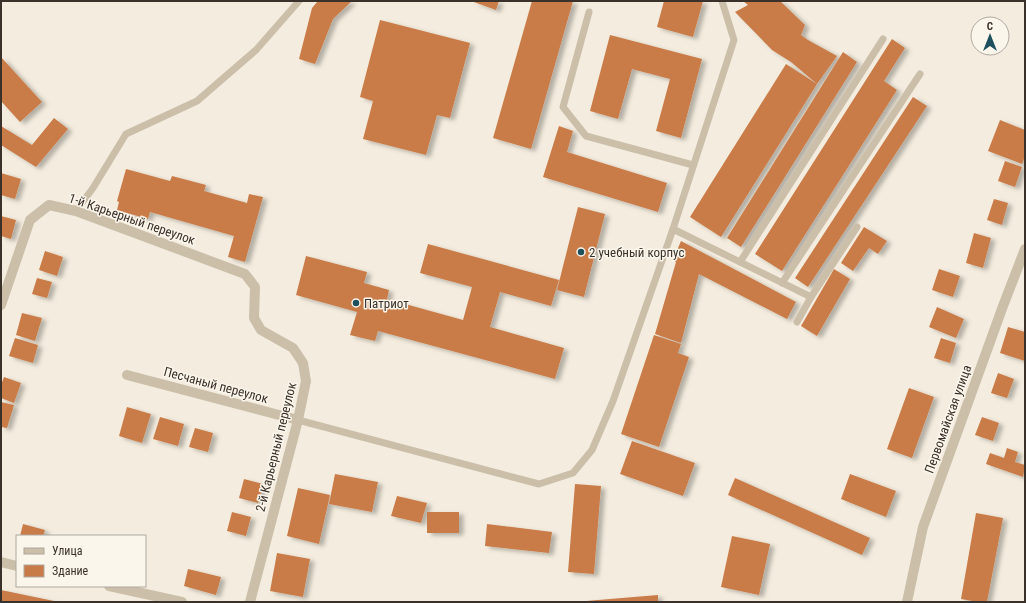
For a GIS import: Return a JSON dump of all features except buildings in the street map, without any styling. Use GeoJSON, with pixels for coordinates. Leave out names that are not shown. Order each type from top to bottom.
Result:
{"type":"FeatureCollection","features":[{"type":"Feature","properties":{"kind":"street","name":"1-й Карьерный переулок"},"geometry":{"type":"LineString","coordinates":[[1,305],[30,220],[49,205],[76,211],[245,274]]}},
{"type":"Feature","properties":{"kind":"street","name":"Первомайская улица"},"geometry":{"type":"LineString","coordinates":[[907,602],[923,527],[1002,306],[1025,249]]}},
{"type":"Feature","properties":{"kind":"street","name":"2-й Карьерный переулок"},"geometry":{"type":"LineString","coordinates":[[245,274],[255,287],[254,318],[261,330],[293,348],[303,363],[306,381],[298,420],[250,602]]}},
{"type":"Feature","properties":{"kind":"street","name":"Песчаный переулок"},"geometry":{"type":"LineString","coordinates":[[127,375],[298,420]]}},
{"type":"Feature","properties":{"kind":"street"},"geometry":{"type":"LineString","coordinates":[[1,562],[16,566]]}},
{"type":"Feature","properties":{"kind":"street"},"geometry":{"type":"LineString","coordinates":[[114,587],[182,602]]}},
{"type":"Feature","properties":{"kind":"lane"},"geometry":{"type":"LineString","coordinates":[[76,211],[94,188],[126,134],[197,100],[256,50],[299,1]]}},
{"type":"Feature","properties":{"kind":"lane"},"geometry":{"type":"LineString","coordinates":[[298,420],[539,484],[573,473],[592,450],[613,401],[673,229],[734,40],[722,1]]}},
{"type":"Feature","properties":{"kind":"lane"},"geometry":{"type":"LineString","coordinates":[[589,12],[564,107],[586,136],[693,165]]}},
{"type":"Feature","properties":{"kind":"lane"},"geometry":{"type":"LineString","coordinates":[[740,262],[883,39]]}},
{"type":"Feature","properties":{"kind":"lane"},"geometry":{"type":"LineString","coordinates":[[782,282],[920,74]]}},
{"type":"Feature","properties":{"kind":"lane"},"geometry":{"type":"LineString","coordinates":[[797,322],[811,297],[857,227]]}},
{"type":"Feature","properties":{"kind":"lane"},"geometry":{"type":"LineString","coordinates":[[673,229],[811,297]]}},
{"type":"Feature","properties":{"kind":"place","name":"2 учебный корпус"},"geometry":{"type":"Point","coordinates":[581,252]}},
{"type":"Feature","properties":{"kind":"place","name":"Патриот"},"geometry":{"type":"Point","coordinates":[356,303]}}]}
